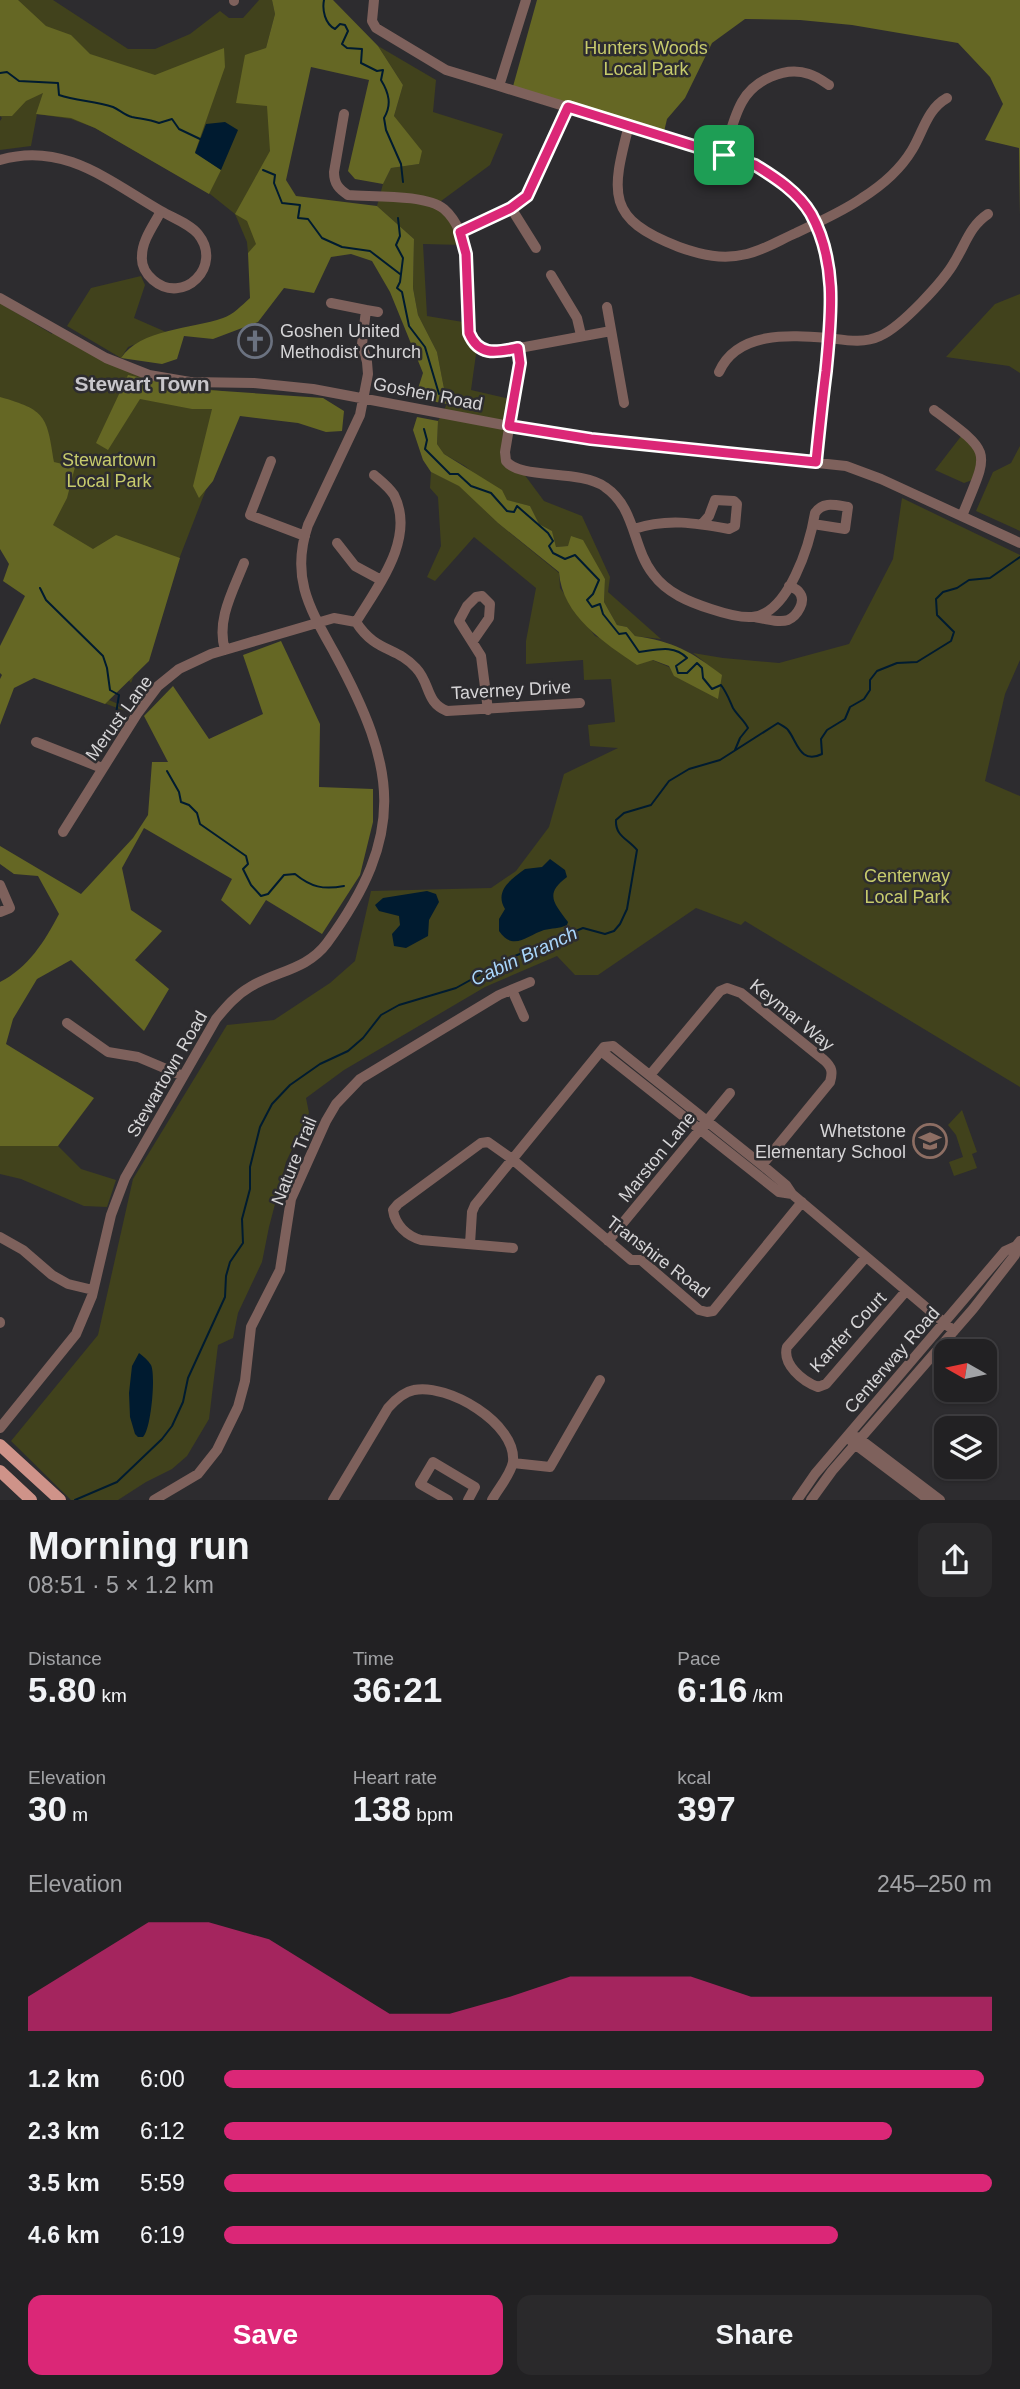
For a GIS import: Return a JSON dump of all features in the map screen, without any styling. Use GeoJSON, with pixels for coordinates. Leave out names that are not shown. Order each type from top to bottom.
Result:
{"type":"FeatureCollection","features":[{"type":"Feature","properties":{"kind":"main road"},"geometry":{"type":"LineString","coordinates":[[0,1445],[60,1500]]}},
{"type":"Feature","properties":{"kind":"main road"},"geometry":{"type":"LineString","coordinates":[[0,1471],[31,1500]]}},
{"type":"Feature","properties":{"kind":"street"},"geometry":{"type":"LineString","coordinates":[[374,0],[372,21],[376,28],[446,70],[755,165],[779,179],[800,200],[815,223],[831,276],[832,306],[816,462]]}},
{"type":"Feature","properties":{"kind":"street"},"geometry":{"type":"LineString","coordinates":[[499,86],[526,0]]}},
{"type":"Feature","properties":{"kind":"street"},"geometry":{"type":"LineString","coordinates":[[724,155],[735,115],[743,99],[760,82],[775,75],[794,72],[809,74],[829,85]]}},
{"type":"Feature","properties":{"kind":"street"},"geometry":{"type":"LineString","coordinates":[[629,125],[618,169],[618,189],[624,210],[631,222],[642,231],[700,254],[733,257],[762,249],[862,199],[888,179],[912,150],[933,110],[947,98]]}},
{"type":"Feature","properties":{"kind":"street"},"geometry":{"type":"LineString","coordinates":[[460,232],[522,201],[531,190],[568,107]]}},
{"type":"Feature","properties":{"kind":"street"},"geometry":{"type":"LineString","coordinates":[[344,114],[334,180],[340,190],[348,195],[429,201],[447,212],[460,232],[466,254],[469,333],[472,341],[483,351],[518,348],[611,331]]}},
{"type":"Feature","properties":{"kind":"street"},"geometry":{"type":"LineString","coordinates":[[0,160],[28,155],[57,156],[81,165],[161,211],[198,233],[207,253],[205,267],[199,277],[190,284],[177,288],[157,284],[148,276],[143,265],[144,244],[161,211]]}},
{"type":"Feature","properties":{"kind":"street"},"geometry":{"type":"LineString","coordinates":[[511,208],[536,248]]}},
{"type":"Feature","properties":{"kind":"street"},"geometry":{"type":"LineString","coordinates":[[719,372],[724,360],[734,349],[755,341],[790,335],[865,341],[881,336],[898,324],[944,278],[971,229],[988,214]]}},
{"type":"Feature","properties":{"kind":"street"},"geometry":{"type":"LineString","coordinates":[[551,275],[577,318],[581,335]]}},
{"type":"Feature","properties":{"kind":"street","name":"Goshen Road"},"geometry":{"type":"LineString","coordinates":[[0,298],[106,358],[149,375],[190,382],[254,383],[313,389],[509,426],[636,444],[816,462],[856,469],[1020,543]]}},
{"type":"Feature","properties":{"kind":"street"},"geometry":{"type":"LineString","coordinates":[[331,303],[378,312]]}},
{"type":"Feature","properties":{"kind":"street"},"geometry":{"type":"LineString","coordinates":[[607,307],[624,402]]}},
{"type":"Feature","properties":{"kind":"street","name":"Stewartown Road"},"geometry":{"type":"LineString","coordinates":[[0,1428],[76,1334],[87,1310],[111,1215],[125,1178],[216,1019],[231,1000],[252,986],[314,957],[326,945],[351,908],[374,862],[382,838],[385,804],[378,755],[352,685],[307,603],[300,564],[304,536],[360,415],[368,368],[362,344],[366,310]]}},
{"type":"Feature","properties":{"kind":"street"},"geometry":{"type":"LineString","coordinates":[[518,348],[520,363],[505,452],[509,466],[514,469],[595,480],[618,498],[634,529],[645,564],[666,588],[686,601],[721,612],[781,621],[797,614],[802,598],[799,592],[789,586]]}},
{"type":"Feature","properties":{"kind":"street"},"geometry":{"type":"LineString","coordinates":[[934,410],[969,436],[982,454],[982,466],[962,516]]}},
{"type":"Feature","properties":{"kind":"street"},"geometry":{"type":"LineString","coordinates":[[271,461],[250,515],[304,536]]}},
{"type":"Feature","properties":{"kind":"street"},"geometry":{"type":"LineString","coordinates":[[318,623],[334,618],[356,622],[397,546],[401,523],[394,495],[374,475]]}},
{"type":"Feature","properties":{"kind":"street"},"geometry":{"type":"LineString","coordinates":[[634,529],[667,522],[702,524]]}},
{"type":"Feature","properties":{"kind":"street"},"geometry":{"type":"LineString","coordinates":[[754,617],[777,605],[803,556],[813,524]]}},
{"type":"Feature","properties":{"kind":"street"},"geometry":{"type":"LineString","coordinates":[[337,543],[355,566],[381,580]]}},
{"type":"Feature","properties":{"kind":"street"},"geometry":{"type":"LineString","coordinates":[[225,650],[221,638],[221,623],[244,563]]}},
{"type":"Feature","properties":{"kind":"street","name":"Taverney Drive"},"geometry":{"type":"LineString","coordinates":[[356,622],[372,641],[417,669],[424,678],[431,699],[438,707],[456,712],[580,703]]}},
{"type":"Feature","properties":{"kind":"street","name":"Merust Lane"},"geometry":{"type":"LineString","coordinates":[[63,832],[102,768],[158,687],[179,669],[195,660],[225,650],[318,623]]}},
{"type":"Feature","properties":{"kind":"street"},"geometry":{"type":"LineString","coordinates":[[472,641],[481,656],[488,710]]}},
{"type":"Feature","properties":{"kind":"street"},"geometry":{"type":"LineString","coordinates":[[36,742],[102,768]]}},
{"type":"Feature","properties":{"kind":"street"},"geometry":{"type":"LineString","coordinates":[[0,885],[10,908],[0,912]]}},
{"type":"Feature","properties":{"kind":"street","name":"Nature Trail"},"geometry":{"type":"LineString","coordinates":[[154,1500],[198,1474],[217,1450],[238,1407],[245,1381],[250,1327],[280,1270],[291,1199],[336,1104],[360,1079],[530,982]]}},
{"type":"Feature","properties":{"kind":"street","name":"Keymar Way"},"geometry":{"type":"LineString","coordinates":[[650,1075],[720,991],[726,988],[741,993],[831,1066],[833,1073],[830,1082],[762,1165]]}},
{"type":"Feature","properties":{"kind":"street"},"geometry":{"type":"LineString","coordinates":[[512,990],[524,1017]]}},
{"type":"Feature","properties":{"kind":"street"},"geometry":{"type":"LineString","coordinates":[[66,1023],[108,1052],[138,1057],[183,1076]]}},
{"type":"Feature","properties":{"kind":"street"},"geometry":{"type":"LineString","coordinates":[[470,1244],[475,1205],[608,1045],[708,1120],[954,1331]]}},
{"type":"Feature","properties":{"kind":"street"},"geometry":{"type":"LineString","coordinates":[[601,1051],[779,1192],[792,1194]]}},
{"type":"Feature","properties":{"kind":"street","name":"Marston Lane"},"geometry":{"type":"LineString","coordinates":[[608,1241],[730,1093]]}},
{"type":"Feature","properties":{"kind":"street","name":"Transhire Road"},"geometry":{"type":"LineString","coordinates":[[513,1248],[409,1237],[394,1218],[393,1210],[481,1143],[488,1142],[512,1159],[631,1260],[641,1260],[699,1310],[707,1312],[713,1311],[802,1202]]}},
{"type":"Feature","properties":{"kind":"street"},"geometry":{"type":"LineString","coordinates":[[0,1237],[23,1250],[52,1275],[68,1284],[93,1290]]}},
{"type":"Feature","properties":{"kind":"street","name":"Centerway Road"},"geometry":{"type":"LineString","coordinates":[[811,1500],[853,1438],[1005,1251],[1018,1243]]}},
{"type":"Feature","properties":{"kind":"street","name":"Centerway Road"},"geometry":{"type":"LineString","coordinates":[[797,1500],[815,1474],[853,1438],[954,1331],[1015,1255],[1018,1243]]}},
{"type":"Feature","properties":{"kind":"street","name":"Kanfer Court"},"geometry":{"type":"LineString","coordinates":[[866,1257],[787,1347],[787,1363],[810,1384],[817,1387],[826,1384],[906,1291]]}},
{"type":"Feature","properties":{"kind":"street"},"geometry":{"type":"LineString","coordinates":[[513,1463],[551,1467],[600,1380]]}},
{"type":"Feature","properties":{"kind":"street"},"geometry":{"type":"LineString","coordinates":[[333,1500],[388,1408],[398,1397],[411,1390],[428,1388],[443,1391],[498,1423],[511,1447],[513,1463],[492,1500]]}},
{"type":"Feature","properties":{"kind":"street"},"geometry":{"type":"LineString","coordinates":[[853,1438],[929,1500]]}},
{"type":"Feature","properties":{"kind":"street"},"geometry":{"type":"LineString","coordinates":[[853,1438],[940,1500]]}},
{"type":"Feature","properties":{"kind":"street"},"geometry":{"type":"LineString","coordinates":[[448,1500],[420,1484],[433,1462],[475,1487],[468,1500]]}},
{"type":"Feature","properties":{"kind":"green space"},"geometry":{"type":"Polygon","coordinates":[[[0,0],[53,0],[128,49],[155,49],[190,34],[220,11],[229,18],[243,18],[259,0],[272,0],[275,14],[266,48],[297,92],[269,249],[256,245],[248,253],[247,242],[235,214],[210,194],[95,128],[71,119],[37,114],[31,146],[0,150],[0,0]]]}},
{"type":"Feature","properties":{"kind":"green space"},"geometry":{"type":"Polygon","coordinates":[[[0,0],[18,0],[46,26],[71,35],[90,54],[155,75],[224,48],[225,67],[195,152],[221,170],[209,194],[95,128],[71,118],[36,114],[43,93],[26,101],[12,116],[0,116],[0,0]]]}},
{"type":"Feature","properties":{"kind":"green space"},"geometry":{"type":"Polygon","coordinates":[[[272,0],[333,0],[378,46],[403,85],[394,116],[422,151],[419,164],[391,168],[383,184],[355,179],[348,171],[369,80],[311,67],[286,180],[296,196],[377,206],[414,239],[413,288],[418,315],[437,352],[447,404],[415,398],[423,373],[390,292],[372,261],[351,254],[331,257],[314,293],[284,288],[258,322],[213,339],[184,336],[177,359],[162,364],[121,358],[130,348],[153,336],[227,317],[250,298],[248,253],[256,244],[247,221],[235,214],[270,151],[267,106],[236,103],[245,55],[266,48],[275,14],[272,0]]]}},
{"type":"Feature","properties":{"kind":"green space","name":"Hunters Woods Local Park"},"geometry":{"type":"Polygon","coordinates":[[[537,0],[1020,0],[1020,215],[1019,148],[985,140],[1003,104],[990,77],[958,43],[852,25],[745,19],[712,43],[685,98],[667,119],[663,136],[512,90],[537,0]]]}},
{"type":"Feature","properties":{"kind":"green space"},"geometry":{"type":"Polygon","coordinates":[[[378,46],[436,80],[433,112],[503,134],[490,165],[437,204],[443,207],[464,245],[423,244],[427,316],[469,323],[477,347],[471,390],[514,400],[506,461],[521,470],[544,501],[582,516],[610,577],[608,592],[661,639],[635,636],[627,627],[617,625],[604,602],[605,579],[568,546],[556,547],[552,531],[539,524],[530,506],[506,500],[465,466],[444,454],[437,444],[438,421],[447,404],[437,352],[418,315],[413,288],[414,239],[377,206],[391,168],[419,164],[394,116],[403,85],[378,46]]]}},
{"type":"Feature","properties":{"kind":"green space"},"geometry":{"type":"Polygon","coordinates":[[[141,276],[145,285],[134,318],[166,332],[128,347],[121,358],[67,326],[91,288],[141,276]]]}},
{"type":"Feature","properties":{"kind":"green space"},"geometry":{"type":"Polygon","coordinates":[[[1020,294],[1020,373],[1009,366],[946,357],[995,304],[1020,294]]]}},
{"type":"Feature","properties":{"kind":"green space","name":"Stewartown Local Park"},"geometry":{"type":"Polygon","coordinates":[[[0,303],[52,334],[54,330],[122,367],[200,384],[199,388],[243,394],[131,683],[99,646],[82,689],[133,710],[131,713],[19,672],[47,591],[0,400],[0,303]]]}},
{"type":"Feature","properties":{"kind":"green space"},"geometry":{"type":"Polygon","coordinates":[[[128,375],[193,389],[323,398],[344,411],[342,431],[326,432],[298,423],[240,416],[213,481],[199,498],[193,486],[212,409],[192,409],[140,399],[108,450],[96,443],[128,375]]]}},
{"type":"Feature","properties":{"kind":"green space"},"geometry":{"type":"Polygon","coordinates":[[[0,397],[27,406],[42,417],[49,434],[54,462],[75,467],[67,498],[53,525],[93,549],[116,535],[180,558],[149,661],[105,704],[34,678],[14,688],[0,725],[0,646],[25,596],[3,581],[9,564],[0,549],[0,397]]]}},
{"type":"Feature","properties":{"kind":"green space"},"geometry":{"type":"Polygon","coordinates":[[[417,417],[438,421],[437,444],[444,454],[502,490],[507,500],[530,506],[539,524],[552,531],[556,547],[568,546],[571,536],[583,540],[605,579],[604,602],[617,625],[627,627],[635,636],[682,649],[722,675],[718,699],[674,676],[669,666],[653,660],[637,665],[587,627],[568,602],[559,572],[498,523],[459,486],[431,472],[423,460],[413,430],[417,417]]]}},
{"type":"Feature","properties":{"kind":"green space"},"geometry":{"type":"Polygon","coordinates":[[[962,435],[975,449],[977,460],[975,479],[964,483],[935,470],[962,435]]]}},
{"type":"Feature","properties":{"kind":"green space"},"geometry":{"type":"Polygon","coordinates":[[[1020,446],[1020,531],[976,511],[993,472],[1011,463],[1020,446]]]}},
{"type":"Feature","properties":{"kind":"green space","name":"Centerway Local Park"},"geometry":{"type":"Polygon","coordinates":[[[431,472],[459,485],[498,523],[559,573],[560,588],[595,636],[669,667],[675,676],[721,675],[693,653],[779,663],[849,644],[893,559],[902,498],[1020,555],[1020,660],[1005,694],[985,781],[1020,796],[1020,1087],[745,921],[741,925],[696,908],[598,975],[575,975],[557,956],[485,987],[344,1070],[306,1098],[309,1113],[286,1162],[262,1262],[238,1313],[233,1338],[218,1345],[209,1419],[187,1456],[172,1469],[118,1500],[71,1500],[11,1441],[98,1335],[133,1179],[227,1025],[274,1020],[330,983],[355,961],[371,891],[491,888],[516,871],[549,827],[564,774],[618,748],[590,746],[588,725],[615,722],[611,679],[584,680],[583,660],[526,664],[526,641],[536,588],[474,537],[435,581],[427,577],[441,546],[438,497],[430,488],[431,472]]]}},
{"type":"Feature","properties":{"kind":"green space"},"geometry":{"type":"Polygon","coordinates":[[[281,641],[320,724],[319,787],[373,789],[373,822],[360,875],[322,934],[266,900],[250,925],[221,900],[232,879],[144,828],[122,868],[131,910],[162,931],[135,960],[169,989],[144,1031],[71,960],[37,979],[13,1019],[6,1044],[94,1098],[58,1146],[0,1146],[0,982],[19,969],[35,953],[59,914],[38,876],[14,874],[0,864],[0,846],[81,894],[133,838],[148,815],[152,762],[168,762],[144,716],[173,686],[209,739],[263,714],[243,655],[281,641]]]}},
{"type":"Feature","properties":{"kind":"green space"},"geometry":{"type":"Polygon","coordinates":[[[962,1110],[977,1152],[972,1154],[977,1168],[954,1176],[949,1162],[963,1157],[956,1135],[948,1125],[962,1110]]]}},
{"type":"Feature","properties":{"kind":"green space"},"geometry":{"type":"Polygon","coordinates":[[[0,1146],[58,1146],[81,1169],[116,1180],[107,1207],[84,1206],[21,1179],[0,1174],[0,1146]]]}},
{"type":"Feature","properties":{"kind":"water"},"geometry":{"type":"Polygon","coordinates":[[[225,122],[238,130],[221,170],[195,153],[206,124],[225,122]]]}},
{"type":"Feature","properties":{"kind":"water"},"geometry":{"type":"Polygon","coordinates":[[[550,859],[565,870],[567,877],[555,889],[554,899],[568,922],[567,925],[544,930],[521,940],[504,937],[499,931],[499,919],[505,909],[502,903],[503,891],[510,881],[525,869],[542,867],[550,859]]]}},
{"type":"Feature","properties":{"kind":"water"},"geometry":{"type":"Polygon","coordinates":[[[427,891],[436,894],[439,902],[429,920],[428,936],[406,948],[394,946],[392,934],[400,925],[399,916],[379,911],[375,905],[383,898],[427,891]]]}},
{"type":"Feature","properties":{"kind":"water"},"geometry":{"type":"Polygon","coordinates":[[[139,1353],[151,1365],[153,1379],[150,1414],[143,1437],[135,1434],[130,1417],[132,1366],[139,1353]]]}},
{"type":"Feature","properties":{"kind":"waterway"},"geometry":{"type":"LineString","coordinates":[[324,0],[324,12],[329,24],[335,29],[340,24],[345,25],[348,31],[342,44],[347,48],[362,49],[361,63],[377,71],[383,70],[381,80],[388,99],[384,118],[386,130],[401,164],[403,182]]}},
{"type":"Feature","properties":{"kind":"waterway"},"geometry":{"type":"LineString","coordinates":[[0,73],[7,72],[19,81],[58,83],[59,95],[113,107],[132,117],[159,123],[172,119],[179,129],[200,139]]}},
{"type":"Feature","properties":{"kind":"waterway"},"geometry":{"type":"LineString","coordinates":[[263,170],[275,175],[274,183],[282,203],[300,205],[298,218],[308,219],[322,238],[342,247],[370,251],[400,274]]}},
{"type":"Feature","properties":{"kind":"waterway"},"geometry":{"type":"LineString","coordinates":[[398,218],[400,236],[396,245],[403,258],[397,288],[402,292],[409,326],[425,347],[439,394]]}},
{"type":"Feature","properties":{"kind":"waterway"},"geometry":{"type":"LineString","coordinates":[[424,429],[427,440],[425,449],[450,474],[458,474],[471,486],[491,493],[507,511],[514,512],[517,506],[548,533],[553,541],[549,546],[553,553],[565,559],[575,555],[599,580],[587,600],[592,607],[600,604],[603,614],[619,634],[626,633],[639,652],[664,649],[676,651],[687,658],[676,666],[678,673],[687,673],[697,663],[702,668],[703,678],[712,689],[721,685],[748,728],[735,750]]}},
{"type":"Feature","properties":{"kind":"waterway","name":"Cabin Branch"},"geometry":{"type":"LineString","coordinates":[[75,1500],[117,1482],[172,1426],[183,1402],[188,1378],[225,1297],[230,1262],[243,1243],[242,1219],[250,1189],[250,1167],[260,1127],[272,1104],[290,1085],[320,1064],[348,1051],[363,1038],[381,1015],[399,1005],[456,988],[510,958],[583,928],[605,934],[614,931],[627,909],[637,850],[620,834],[616,820],[624,813],[651,805],[669,781],[689,769],[720,760],[778,723],[787,729],[804,754],[815,757],[822,754],[821,739],[827,730],[845,719],[850,707],[864,699],[870,690],[870,680],[877,671],[897,663],[917,662],[951,641],[954,632],[937,615],[936,599],[943,592],[957,588],[969,580],[990,578],[1020,557]]}},
{"type":"Feature","properties":{"kind":"waterway"},"geometry":{"type":"LineString","coordinates":[[40,588],[46,600],[103,656],[110,690],[119,695],[115,720]]}},
{"type":"Feature","properties":{"kind":"waterway"},"geometry":{"type":"LineString","coordinates":[[167,771],[179,792],[181,802],[197,813],[200,824],[246,856],[248,864],[243,869],[251,885],[261,896],[268,894],[284,875],[295,874],[318,886],[344,886]]}},
{"type":"Feature","properties":{"kind":"place","name":"Goshen United Methodist Church"},"geometry":{"type":"Point","coordinates":[255,341]}},
{"type":"Feature","properties":{"kind":"place","name":"Whetstone Elementary School"},"geometry":{"type":"Point","coordinates":[930,1141]}},
{"type":"Feature","properties":{"kind":"district","name":"Stewart Town"},"geometry":{"type":"Point","coordinates":[142,383]}},
{"type":"Feature","properties":{"kind":"route"},"geometry":{"type":"LineString","coordinates":[[568,107],[724,155],[755,165],[779,179],[810,213],[824,246],[831,276],[832,306],[816,462],[591,439],[509,426],[520,363],[518,348],[483,351],[472,341],[469,333],[466,254],[460,232],[511,208],[527,196],[568,107]]}}]}
